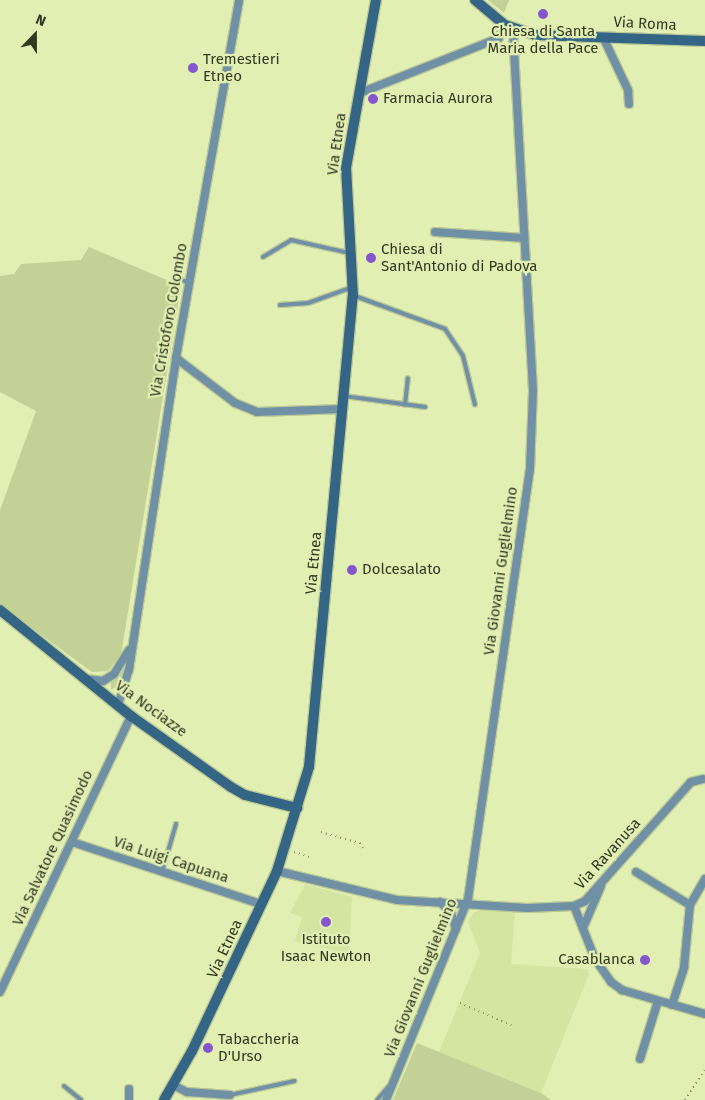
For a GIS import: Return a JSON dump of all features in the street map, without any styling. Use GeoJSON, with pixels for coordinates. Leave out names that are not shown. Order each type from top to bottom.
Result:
{"type":"FeatureCollection","features":[{"type":"Feature","properties":{"kind":"main road","name":"Via Etnea"},"geometry":{"type":"LineString","coordinates":[[164,1100],[277,871],[297,808],[311,747],[353,291],[346,168],[357,95],[376,0]]}},
{"type":"Feature","properties":{"kind":"main road","name":"Via Roma"},"geometry":{"type":"LineString","coordinates":[[474,0],[509,27],[535,35],[705,41]]}},
{"type":"Feature","properties":{"kind":"main road","name":"Via Nociazze"},"geometry":{"type":"LineString","coordinates":[[0,610],[131,716],[245,796],[297,808]]}},
{"type":"Feature","properties":{"kind":"street","name":"Via Cristoforo Colombo"},"geometry":{"type":"LineString","coordinates":[[118,705],[131,646],[176,358],[186,281],[239,0]]}},
{"type":"Feature","properties":{"kind":"street"},"geometry":{"type":"LineString","coordinates":[[357,95],[499,38],[509,27]]}},
{"type":"Feature","properties":{"kind":"street","name":"Via Giovanni Guglielmino"},"geometry":{"type":"LineString","coordinates":[[386,1100],[457,932],[466,903],[532,443],[524,238],[509,27]]}},
{"type":"Feature","properties":{"kind":"street"},"geometry":{"type":"LineString","coordinates":[[603,37],[628,90],[629,104]]}},
{"type":"Feature","properties":{"kind":"street"},"geometry":{"type":"LineString","coordinates":[[435,232],[524,238]]}},
{"type":"Feature","properties":{"kind":"street"},"geometry":{"type":"LineString","coordinates":[[176,358],[235,403],[257,412],[343,409]]}},
{"type":"Feature","properties":{"kind":"street"},"geometry":{"type":"LineString","coordinates":[[86,679],[103,681],[114,674],[131,646]]}},
{"type":"Feature","properties":{"kind":"street"},"geometry":{"type":"LineString","coordinates":[[103,681],[103,693]]}},
{"type":"Feature","properties":{"kind":"street","name":"Via Salvatore Quasimodo"},"geometry":{"type":"LineString","coordinates":[[0,992],[131,716]]}},
{"type":"Feature","properties":{"kind":"street","name":"Via Ravanusa"},"geometry":{"type":"LineString","coordinates":[[277,871],[356,892],[440,902],[574,906],[585,901],[691,782],[704,777]]}},
{"type":"Feature","properties":{"kind":"street","name":"Via Luigi Capuana"},"geometry":{"type":"LineString","coordinates":[[72,842],[261,904]]}},
{"type":"Feature","properties":{"kind":"street"},"geometry":{"type":"LineString","coordinates":[[636,872],[690,905]]}},
{"type":"Feature","properties":{"kind":"street"},"geometry":{"type":"LineString","coordinates":[[672,1005],[684,966],[690,905],[705,879]]}},
{"type":"Feature","properties":{"kind":"street"},"geometry":{"type":"LineString","coordinates":[[583,928],[603,880]]}},
{"type":"Feature","properties":{"kind":"street"},"geometry":{"type":"LineString","coordinates":[[440,902],[454,917],[457,932]]}},
{"type":"Feature","properties":{"kind":"street"},"geometry":{"type":"LineString","coordinates":[[574,906],[610,982],[658,1002],[705,1014]]}},
{"type":"Feature","properties":{"kind":"street"},"geometry":{"type":"LineString","coordinates":[[640,1059],[658,1002]]}},
{"type":"Feature","properties":{"kind":"street"},"geometry":{"type":"LineString","coordinates":[[173,1085],[187,1092],[230,1095]]}},
{"type":"Feature","properties":{"kind":"street"},"geometry":{"type":"LineString","coordinates":[[128,1089],[129,1100]]}},
{"type":"Feature","properties":{"kind":"lane"},"geometry":{"type":"LineString","coordinates":[[263,256],[291,240],[352,254]]}},
{"type":"Feature","properties":{"kind":"lane"},"geometry":{"type":"LineString","coordinates":[[280,305],[308,303],[353,291],[445,329],[463,356],[476,405]]}},
{"type":"Feature","properties":{"kind":"lane"},"geometry":{"type":"LineString","coordinates":[[405,405],[408,378]]}},
{"type":"Feature","properties":{"kind":"lane"},"geometry":{"type":"LineString","coordinates":[[344,396],[425,407]]}},
{"type":"Feature","properties":{"kind":"lane"},"geometry":{"type":"LineString","coordinates":[[162,872],[176,824]]}},
{"type":"Feature","properties":{"kind":"lane"},"geometry":{"type":"LineString","coordinates":[[230,1095],[294,1081]]}},
{"type":"Feature","properties":{"kind":"lane"},"geometry":{"type":"LineString","coordinates":[[377,1100],[393,1083]]}},
{"type":"Feature","properties":{"kind":"lane"},"geometry":{"type":"LineString","coordinates":[[64,1086],[80,1100]]}},
{"type":"Feature","properties":{"kind":"path"},"geometry":{"type":"LineString","coordinates":[[321,832],[360,843],[364,851]]}},
{"type":"Feature","properties":{"kind":"path"},"geometry":{"type":"LineString","coordinates":[[294,852],[312,858]]}},
{"type":"Feature","properties":{"kind":"path"},"geometry":{"type":"LineString","coordinates":[[460,1003],[513,1026]]}},
{"type":"Feature","properties":{"kind":"path"},"geometry":{"type":"LineString","coordinates":[[686,1100],[705,1069]]}},
{"type":"Feature","properties":{"kind":"shaded area"},"geometry":{"type":"Polygon","coordinates":[[[488,0],[509,0],[504,13],[488,0]]]}},
{"type":"Feature","properties":{"kind":"shaded area"},"geometry":{"type":"Polygon","coordinates":[[[89,247],[181,286],[121,655],[108,671],[92,672],[0,605],[0,510],[36,411],[0,392],[0,276],[14,274],[21,264],[81,260],[89,247]]]}},
{"type":"Feature","properties":{"kind":"shaded area"},"geometry":{"type":"Polygon","coordinates":[[[124,668],[122,683],[111,690],[111,681],[124,668]]]}},
{"type":"Feature","properties":{"kind":"shaded area","name":"Istituto Isaac Newton"},"geometry":{"type":"Polygon","coordinates":[[[305,884],[352,897],[349,954],[295,941],[302,917],[290,913],[305,884]]]}},
{"type":"Feature","properties":{"kind":"shaded area"},"geometry":{"type":"Polygon","coordinates":[[[486,909],[515,911],[511,964],[587,969],[589,974],[541,1093],[439,1052],[480,953],[468,922],[474,912],[486,909]]]}},
{"type":"Feature","properties":{"kind":"shaded area"},"geometry":{"type":"Polygon","coordinates":[[[417,1043],[541,1093],[551,1100],[393,1100],[417,1043]]]}},
{"type":"Feature","properties":{"kind":"place","name":"Chiesa di Santa Maria della Pace"},"geometry":{"type":"Point","coordinates":[543,14]}},
{"type":"Feature","properties":{"kind":"place","name":"Tremestieri Etneo"},"geometry":{"type":"Point","coordinates":[193,68]}},
{"type":"Feature","properties":{"kind":"place","name":"Farmacia Aurora"},"geometry":{"type":"Point","coordinates":[373,99]}},
{"type":"Feature","properties":{"kind":"place","name":"Chiesa di Sant'Antonio di Padova"},"geometry":{"type":"Point","coordinates":[371,258]}},
{"type":"Feature","properties":{"kind":"place","name":"Dolcesalato"},"geometry":{"type":"Point","coordinates":[352,570]}},
{"type":"Feature","properties":{"kind":"place","name":"Istituto Isaac Newton"},"geometry":{"type":"Point","coordinates":[326,922]}},
{"type":"Feature","properties":{"kind":"place","name":"Casablanca"},"geometry":{"type":"Point","coordinates":[645,960]}},
{"type":"Feature","properties":{"kind":"place","name":"Tabaccheria D'Urso"},"geometry":{"type":"Point","coordinates":[208,1048]}}]}
